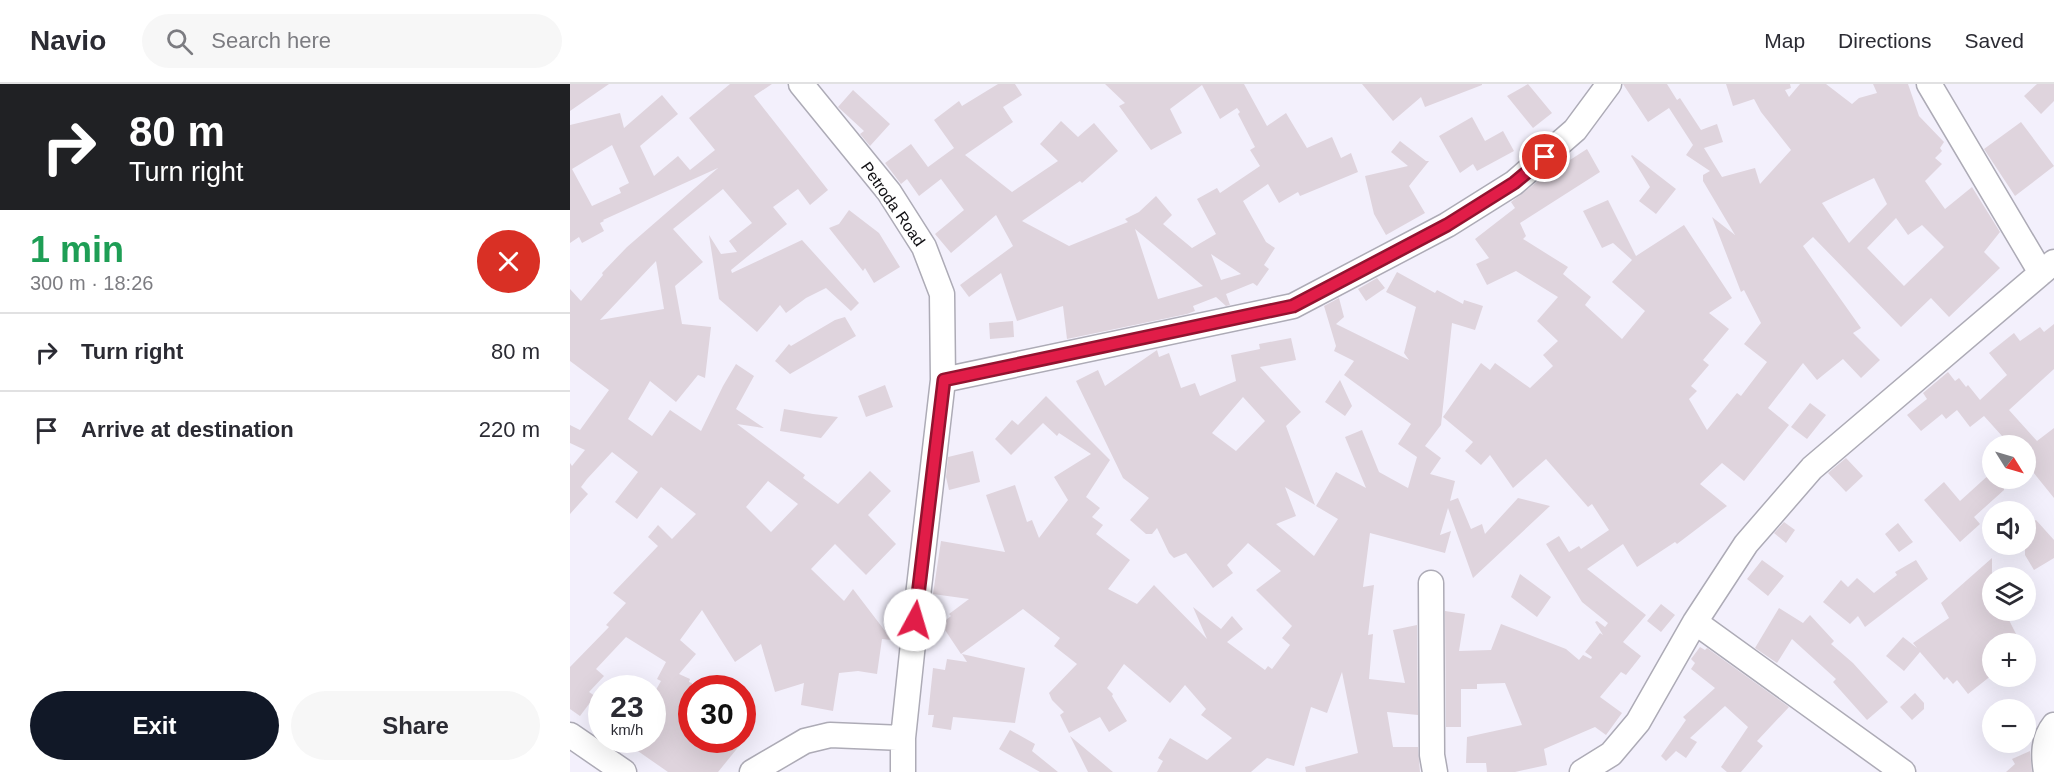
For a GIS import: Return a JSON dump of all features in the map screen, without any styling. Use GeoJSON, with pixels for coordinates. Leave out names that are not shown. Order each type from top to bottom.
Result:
{"type":"FeatureCollection","features":[{"type":"Feature","properties":{"kind":"street","name":"Petroda Road"},"geometry":{"type":"LineString","coordinates":[[801,84],[888,192],[924,247],[942,294],[944,380],[903,738],[903,772]]}},
{"type":"Feature","properties":{"kind":"street"},"geometry":{"type":"LineString","coordinates":[[944,380],[1293,306],[1447,225],[1514,183],[1575,130],[1609,84]]}},
{"type":"Feature","properties":{"kind":"street"},"geometry":{"type":"LineString","coordinates":[[1582,772],[1611,754],[1638,722],[1695,622],[1746,544],[1812,468],[2048,268],[1929,84]]}},
{"type":"Feature","properties":{"kind":"street"},"geometry":{"type":"LineString","coordinates":[[1431,583],[1432,754],[1435,772]]}},
{"type":"Feature","properties":{"kind":"street"},"geometry":{"type":"LineString","coordinates":[[1695,622],[1903,772]]}},
{"type":"Feature","properties":{"kind":"street"},"geometry":{"type":"LineString","coordinates":[[2046,772],[2044,759],[2046,735],[2054,725]]}},
{"type":"Feature","properties":{"kind":"street"},"geometry":{"type":"LineString","coordinates":[[570,735],[624,772]]}},
{"type":"Feature","properties":{"kind":"street"},"geometry":{"type":"LineString","coordinates":[[752,772],[805,741],[830,735],[903,738]]}},
{"type":"Feature","properties":{"kind":"building"},"geometry":{"type":"Polygon","coordinates":[[[570,84],[609,84],[570,111],[570,84]]]}},
{"type":"Feature","properties":{"kind":"building"},"geometry":{"type":"Polygon","coordinates":[[[730,84],[772,84],[754,96],[828,190],[810,205],[798,189],[773,207],[787,224],[731,270],[732,273],[802,240],[859,303],[851,311],[826,288],[806,298],[786,313],[780,305],[757,332],[719,299],[709,235],[721,254],[737,252],[729,241],[752,223],[723,189],[673,229],[703,262],[675,286],[682,324],[711,327],[705,378],[698,375],[676,402],[650,381],[628,419],[652,436],[670,410],[701,431],[736,364],[754,376],[736,409],[764,428],[737,424],[805,475],[803,478],[838,504],[870,471],[891,491],[868,515],[896,544],[866,575],[835,544],[811,569],[844,601],[853,589],[892,640],[882,639],[877,674],[858,671],[839,673],[833,711],[801,705],[804,683],[775,692],[761,644],[735,662],[702,610],[680,640],[696,654],[679,674],[681,675],[678,675],[678,753],[733,753],[718,772],[668,772],[641,753],[666,753],[666,675],[659,675],[666,662],[626,637],[596,669],[603,675],[588,675],[588,705],[580,716],[570,709],[570,667],[609,627],[606,625],[626,603],[613,593],[658,546],[648,537],[658,525],[672,539],[696,514],[661,487],[637,519],[615,502],[638,472],[612,452],[581,487],[588,494],[570,514],[570,463],[572,466],[585,450],[570,443],[570,425],[580,430],[609,390],[570,361],[570,289],[581,301],[603,275],[602,273],[627,247],[718,168],[603,220],[600,223],[604,231],[582,243],[579,237],[570,243],[570,125],[620,113],[624,128],[662,95],[678,114],[640,146],[654,176],[678,156],[690,170],[715,150],[689,118],[730,84]],[[612,145],[572,169],[592,206],[621,193],[619,188],[629,183],[612,145]],[[656,261],[600,320],[664,309],[656,261]],[[768,481],[746,507],[771,532],[798,504],[768,481]]]}},
{"type":"Feature","properties":{"kind":"building"},"geometry":{"type":"Polygon","coordinates":[[[998,84],[1015,84],[1022,95],[1003,107],[1013,122],[965,155],[1012,192],[1058,161],[1040,144],[1061,121],[1078,137],[1094,123],[1118,151],[1082,183],[1080,181],[1022,221],[1069,246],[1128,222],[1125,219],[1139,212],[1156,196],[1172,215],[1163,224],[1192,248],[1216,234],[1197,199],[1217,188],[1220,193],[1260,166],[1250,150],[1255,147],[1238,114],[1240,112],[1237,108],[1220,119],[1202,85],[1170,109],[1182,133],[1151,150],[1119,106],[1125,103],[1105,84],[1244,84],[1267,126],[1286,113],[1307,148],[1332,137],[1341,158],[1351,153],[1358,172],[1300,196],[1298,192],[1279,203],[1268,184],[1243,201],[1266,242],[1275,248],[1264,265],[1269,269],[1257,286],[1253,283],[1226,294],[1230,305],[1226,306],[1216,297],[1193,306],[1195,311],[1187,314],[1067,339],[1063,306],[1017,321],[1001,273],[969,297],[960,285],[1013,246],[996,215],[951,253],[935,234],[964,210],[941,179],[919,196],[907,179],[901,184],[885,163],[911,144],[928,167],[954,148],[934,120],[959,101],[962,106],[998,84]],[[1135,229],[1158,299],[1203,286],[1135,229]],[[1211,254],[1221,280],[1241,274],[1211,254]]]}},
{"type":"Feature","properties":{"kind":"building"},"geometry":{"type":"Polygon","coordinates":[[[1362,84],[1482,85],[1425,107],[1421,97],[1393,121],[1362,84]]]}},
{"type":"Feature","properties":{"kind":"building"},"geometry":{"type":"Polygon","coordinates":[[[1528,84],[1552,113],[1533,128],[1507,96],[1528,84]]]}},
{"type":"Feature","properties":{"kind":"building"},"geometry":{"type":"Polygon","coordinates":[[[1623,84],[1667,84],[1677,100],[1680,98],[1701,130],[1717,124],[1723,142],[1704,148],[1722,177],[1755,168],[1760,184],[1791,150],[1761,112],[1754,99],[1733,106],[1726,84],[1790,84],[1791,88],[1785,90],[1789,97],[1800,84],[1826,84],[1852,104],[1859,98],[1877,93],[1873,84],[1908,84],[1919,116],[1944,142],[1940,148],[1942,151],[1935,158],[1942,164],[1925,181],[1945,209],[1972,187],[2000,232],[1984,252],[2000,268],[1949,317],[1931,298],[1901,327],[1813,237],[1803,246],[1861,328],[1853,333],[1880,360],[1861,378],[1843,359],[1817,380],[1803,363],[1768,408],[1789,425],[1744,481],[1722,463],[1700,484],[1727,506],[1677,544],[1675,542],[1637,567],[1623,544],[1587,569],[1646,615],[1623,642],[1641,656],[1626,675],[1621,672],[1600,697],[1622,713],[1606,735],[1595,727],[1544,749],[1547,765],[1515,772],[1487,772],[1486,763],[1466,763],[1467,737],[1522,725],[1505,683],[1477,684],[1477,689],[1461,689],[1461,727],[1446,727],[1445,611],[1465,614],[1459,651],[1491,650],[1501,624],[1566,649],[1579,660],[1583,655],[1591,659],[1592,657],[1585,652],[1600,633],[1603,635],[1595,622],[1605,627],[1608,623],[1582,602],[1546,544],[1559,536],[1569,552],[1579,546],[1581,549],[1609,530],[1592,504],[1588,507],[1546,459],[1513,488],[1490,455],[1481,465],[1465,451],[1473,442],[1443,417],[1481,363],[1490,370],[1495,363],[1530,388],[1553,366],[1543,355],[1558,341],[1537,321],[1558,297],[1516,271],[1487,285],[1476,264],[1489,258],[1475,239],[1515,208],[1511,202],[1542,178],[1587,149],[1600,172],[1520,223],[1526,236],[1523,239],[1568,267],[1563,274],[1591,297],[1585,305],[1622,339],[1645,311],[1612,282],[1632,260],[1613,243],[1602,248],[1583,211],[1608,200],[1636,256],[1684,225],[1732,298],[1709,313],[1729,329],[1703,360],[1709,365],[1691,386],[1697,391],[1689,399],[1707,430],[1737,393],[1741,396],[1767,362],[1744,344],[1761,323],[1744,290],[1741,292],[1712,217],[1735,235],[1703,181],[1703,175],[1710,171],[1686,155],[1693,145],[1669,108],[1648,122],[1623,84]],[[1874,178],[1822,203],[1849,243],[1887,204],[1874,178]],[[1896,218],[1867,248],[1904,286],[1944,247],[1922,225],[1908,235],[1896,218]]]}},
{"type":"Feature","properties":{"kind":"building"},"geometry":{"type":"Polygon","coordinates":[[[2037,84],[2054,84],[2054,101],[2041,114],[2024,96],[2037,84]]]}},
{"type":"Feature","properties":{"kind":"building"},"geometry":{"type":"Polygon","coordinates":[[[853,90],[890,124],[870,146],[860,134],[864,131],[838,107],[853,90]]]}},
{"type":"Feature","properties":{"kind":"building"},"geometry":{"type":"Polygon","coordinates":[[[1472,117],[1485,141],[1503,131],[1514,151],[1477,171],[1473,164],[1460,173],[1439,136],[1472,117]]]}},
{"type":"Feature","properties":{"kind":"building"},"geometry":{"type":"Polygon","coordinates":[[[2021,122],[2054,166],[2015,196],[1984,149],[2021,122]]]}},
{"type":"Feature","properties":{"kind":"building"},"geometry":{"type":"Polygon","coordinates":[[[1400,141],[1429,161],[1409,186],[1425,213],[1386,235],[1374,214],[1365,176],[1408,166],[1391,152],[1400,141]]]}},
{"type":"Feature","properties":{"kind":"building"},"geometry":{"type":"Polygon","coordinates":[[[1632,155],[1676,189],[1656,214],[1639,201],[1650,187],[1632,155]]]}},
{"type":"Feature","properties":{"kind":"building"},"geometry":{"type":"Polygon","coordinates":[[[849,210],[879,233],[900,267],[874,283],[865,268],[863,271],[829,228],[839,224],[849,210]]]}},
{"type":"Feature","properties":{"kind":"building"},"geometry":{"type":"Polygon","coordinates":[[[1397,272],[1435,293],[1437,290],[1463,304],[1464,300],[1483,306],[1475,330],[1452,323],[1441,425],[1425,446],[1441,458],[1430,474],[1455,481],[1450,501],[1458,498],[1471,529],[1482,524],[1485,534],[1518,498],[1550,506],[1473,578],[1448,508],[1440,535],[1451,531],[1445,553],[1370,533],[1363,587],[1374,585],[1368,635],[1373,634],[1369,679],[1405,683],[1393,630],[1417,625],[1418,715],[1387,712],[1393,747],[1418,747],[1420,772],[1306,772],[1305,767],[1358,753],[1342,672],[1327,713],[1311,707],[1294,766],[1267,758],[1251,772],[1157,772],[1163,761],[1158,758],[1170,738],[1207,760],[1232,738],[1201,715],[1206,709],[1185,685],[1170,703],[1124,664],[1107,688],[1113,694],[1112,696],[1127,721],[1109,732],[1100,717],[1069,733],[1060,715],[1064,712],[1052,700],[1049,693],[1077,664],[1054,646],[1060,638],[1023,609],[961,654],[941,624],[951,616],[949,614],[969,599],[933,594],[941,541],[1005,552],[986,495],[1015,485],[1027,522],[1032,520],[1039,538],[1068,500],[1054,477],[1091,454],[1059,433],[1057,436],[1043,423],[1011,455],[995,439],[1012,420],[1018,425],[1046,396],[1110,460],[1086,497],[1100,508],[1092,517],[1103,525],[1096,534],[1130,560],[1108,589],[1137,604],[1154,585],[1207,639],[1193,607],[1221,629],[1232,616],[1243,629],[1227,642],[1265,670],[1268,666],[1272,669],[1290,645],[1282,638],[1292,626],[1256,590],[1281,571],[1248,543],[1227,565],[1233,573],[1213,588],[1186,553],[1174,558],[1169,553],[1157,528],[1152,534],[1146,534],[1130,520],[1149,498],[1123,478],[1076,381],[1098,370],[1105,386],[1157,350],[1159,357],[1169,353],[1181,388],[1195,383],[1200,396],[1236,381],[1231,355],[1260,349],[1259,344],[1291,338],[1296,360],[1260,367],[1301,412],[1286,426],[1315,505],[1285,487],[1296,516],[1276,524],[1314,556],[1338,519],[1316,506],[1336,472],[1366,488],[1345,437],[1362,430],[1379,472],[1408,488],[1417,457],[1398,444],[1411,424],[1344,375],[1354,361],[1334,351],[1336,346],[1324,306],[1339,298],[1344,317],[1336,324],[1409,360],[1404,353],[1416,307],[1386,292],[1397,272]],[[1243,397],[1212,433],[1236,451],[1265,421],[1243,397]]]}},
{"type":"Feature","properties":{"kind":"building"},"geometry":{"type":"Polygon","coordinates":[[[1377,278],[1385,288],[1366,301],[1358,289],[1377,278]]]}},
{"type":"Feature","properties":{"kind":"building"},"geometry":{"type":"Polygon","coordinates":[[[845,317],[856,336],[790,374],[775,361],[789,344],[791,346],[835,320],[845,317]]]}},
{"type":"Feature","properties":{"kind":"building"},"geometry":{"type":"Polygon","coordinates":[[[1013,321],[1014,337],[990,339],[989,323],[1013,321]]]}},
{"type":"Feature","properties":{"kind":"building"},"geometry":{"type":"Polygon","coordinates":[[[2054,324],[2054,369],[2009,410],[2032,435],[2001,435],[1984,416],[1970,427],[1957,410],[1946,419],[1942,414],[1921,431],[1907,415],[1927,399],[1923,393],[1948,372],[1955,381],[1959,378],[1966,387],[1968,385],[1980,400],[2007,375],[1989,353],[2014,333],[2020,341],[2040,327],[2044,332],[2054,324]]]}},
{"type":"Feature","properties":{"kind":"building"},"geometry":{"type":"Polygon","coordinates":[[[1340,380],[1352,406],[1345,416],[1325,402],[1340,380]]]}},
{"type":"Feature","properties":{"kind":"building"},"geometry":{"type":"Polygon","coordinates":[[[885,385],[893,407],[866,417],[858,396],[885,385]]]}},
{"type":"Feature","properties":{"kind":"building"},"geometry":{"type":"Polygon","coordinates":[[[1810,403],[1826,415],[1807,439],[1791,427],[1810,403]]]}},
{"type":"Feature","properties":{"kind":"building"},"geometry":{"type":"Polygon","coordinates":[[[784,409],[838,417],[821,438],[780,431],[784,409]]]}},
{"type":"Feature","properties":{"kind":"building"},"geometry":{"type":"Polygon","coordinates":[[[2054,428],[2054,498],[2036,476],[2036,440],[2054,428]]]}},
{"type":"Feature","properties":{"kind":"building"},"geometry":{"type":"Polygon","coordinates":[[[973,451],[980,482],[949,490],[946,477],[948,457],[973,451]]]}},
{"type":"Feature","properties":{"kind":"building"},"geometry":{"type":"Polygon","coordinates":[[[1846,458],[1863,476],[1846,492],[1828,473],[1846,458]]]}},
{"type":"Feature","properties":{"kind":"building"},"geometry":{"type":"Polygon","coordinates":[[[1982,481],[1982,489],[2004,489],[1992,501],[1982,501],[1982,510],[1974,517],[1980,524],[1960,542],[1924,500],[1944,482],[1960,501],[1982,481]]]}},
{"type":"Feature","properties":{"kind":"building"},"geometry":{"type":"Polygon","coordinates":[[[2036,520],[2054,540],[2054,558],[2036,569],[2032,567],[2025,555],[2036,555],[2036,520]]]}},
{"type":"Feature","properties":{"kind":"building"},"geometry":{"type":"Polygon","coordinates":[[[1784,522],[1795,530],[1786,543],[1774,533],[1784,522]]]}},
{"type":"Feature","properties":{"kind":"building"},"geometry":{"type":"Polygon","coordinates":[[[1898,523],[1913,542],[1899,552],[1885,534],[1898,523]]]}},
{"type":"Feature","properties":{"kind":"building"},"geometry":{"type":"Polygon","coordinates":[[[1992,558],[1992,567],[1982,567],[1982,621],[2010,621],[2016,633],[1982,633],[1982,683],[1968,694],[1957,680],[1953,684],[1947,677],[1944,680],[1920,652],[1904,671],[1886,656],[1903,637],[1917,648],[1913,643],[1949,618],[1941,603],[1992,558]]]}},
{"type":"Feature","properties":{"kind":"building"},"geometry":{"type":"Polygon","coordinates":[[[1762,560],[1784,576],[1768,596],[1747,579],[1762,560]]]}},
{"type":"Feature","properties":{"kind":"building"},"geometry":{"type":"Polygon","coordinates":[[[1916,560],[1928,579],[1865,627],[1858,616],[1850,624],[1823,602],[1841,580],[1848,587],[1857,578],[1874,593],[1897,575],[1895,572],[1916,560]]]}},
{"type":"Feature","properties":{"kind":"building"},"geometry":{"type":"Polygon","coordinates":[[[1520,574],[1551,597],[1537,617],[1511,597],[1520,574]]]}},
{"type":"Feature","properties":{"kind":"building"},"geometry":{"type":"Polygon","coordinates":[[[1661,604],[1675,615],[1661,632],[1647,621],[1661,604]]]}},
{"type":"Feature","properties":{"kind":"building"},"geometry":{"type":"Polygon","coordinates":[[[1779,608],[1803,623],[1810,615],[1834,641],[1831,644],[1853,663],[1888,702],[1867,720],[1833,682],[1836,679],[1792,639],[1777,663],[1755,648],[1779,608]]]}},
{"type":"Feature","properties":{"kind":"building"},"geometry":{"type":"Polygon","coordinates":[[[1700,647],[1705,650],[1707,648],[1789,707],[1757,741],[1763,746],[1741,772],[1727,772],[1721,767],[1748,727],[1725,706],[1690,738],[1697,742],[1686,758],[1676,751],[1666,761],[1661,756],[1686,720],[1683,717],[1715,688],[1691,669],[1695,663],[1691,659],[1700,647]]]}},
{"type":"Feature","properties":{"kind":"building"},"geometry":{"type":"Polygon","coordinates":[[[962,654],[1025,668],[1015,723],[953,717],[951,730],[932,727],[934,715],[928,715],[933,668],[945,670],[947,659],[967,662],[962,654]]]}},
{"type":"Feature","properties":{"kind":"building"},"geometry":{"type":"Polygon","coordinates":[[[1915,693],[1924,703],[1924,709],[1912,720],[1900,707],[1915,693]]]}},
{"type":"Feature","properties":{"kind":"building"},"geometry":{"type":"Polygon","coordinates":[[[1010,730],[1035,744],[1032,751],[1058,772],[1040,772],[999,749],[1010,730]]]}},
{"type":"Feature","properties":{"kind":"building"},"geometry":{"type":"Polygon","coordinates":[[[1070,736],[1113,772],[1088,772],[1070,736]]]}},
{"type":"Feature","properties":{"kind":"building"},"geometry":{"type":"Polygon","coordinates":[[[2030,753],[2032,772],[2006,772],[2015,764],[2012,759],[2030,753]]]}},
{"type":"Feature","properties":{"kind":"route"},"geometry":{"type":"LineString","coordinates":[[915,620],[944,380],[1293,306],[1447,225],[1514,183],[1545,157]]}}]}
